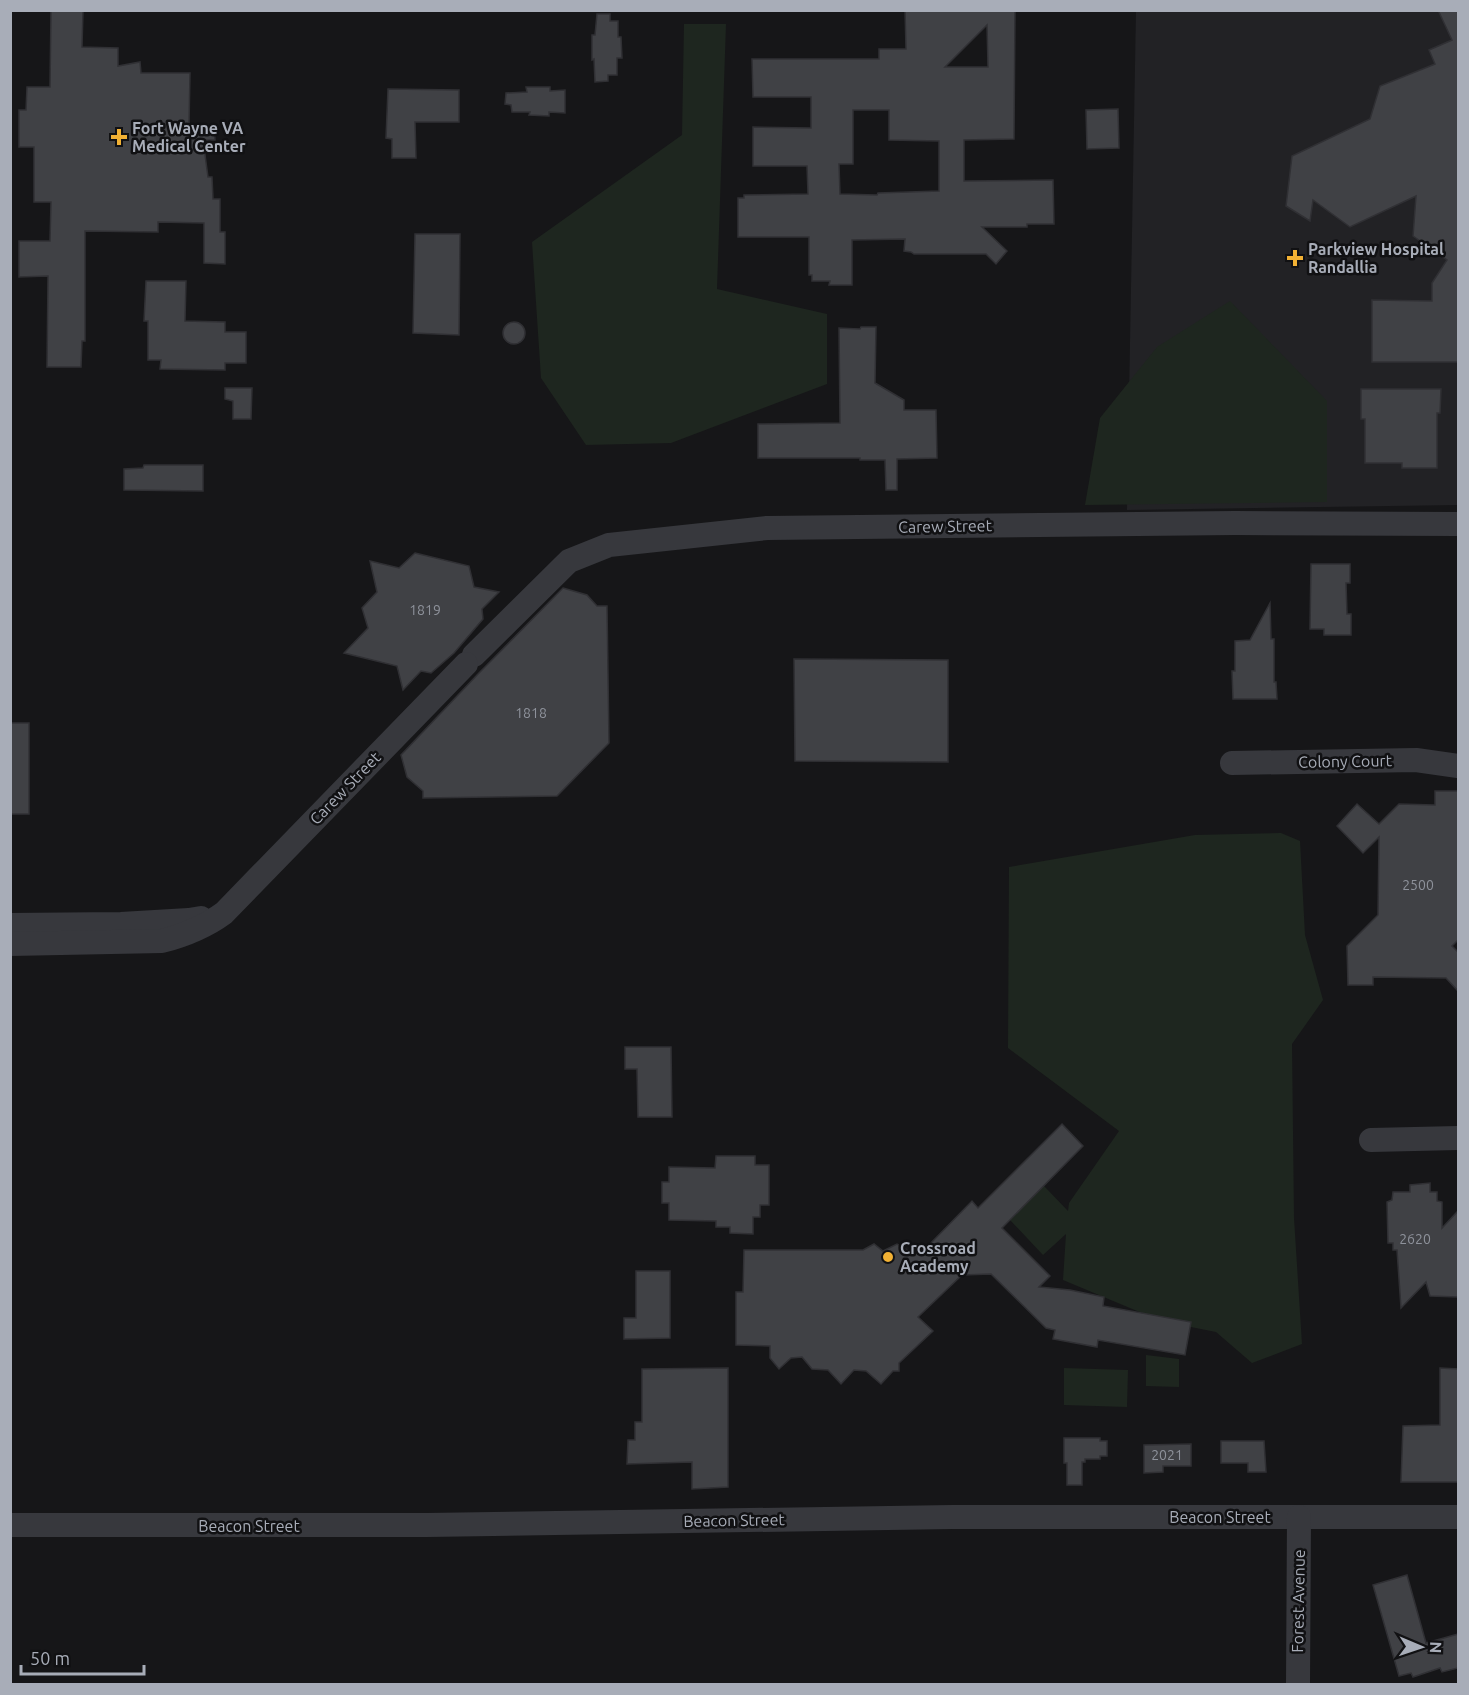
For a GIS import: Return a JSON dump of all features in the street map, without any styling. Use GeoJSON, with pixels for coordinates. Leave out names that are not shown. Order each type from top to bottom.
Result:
{"type":"FeatureCollection","features":[{"type":"Feature","properties":{"kind":"street","name":"Carew Street"},"geometry":{"type":"LineString","coordinates":[[10,944],[162,941],[207,925],[224,913],[470,659],[569,561],[609,545],[767,528],[1235,523],[1458,524]]}},
{"type":"Feature","properties":{"kind":"street","name":"Colony Court"},"geometry":{"type":"LineString","coordinates":[[1232,763],[1416,760],[1458,766]]}},
{"type":"Feature","properties":{"kind":"street"},"geometry":{"type":"LineString","coordinates":[[10,925],[121,924],[189,920],[224,913]]}},
{"type":"Feature","properties":{"kind":"street"},"geometry":{"type":"LineString","coordinates":[[1371,1140],[1458,1138]]}},
{"type":"Feature","properties":{"kind":"street","name":"Beacon Street"},"geometry":{"type":"LineString","coordinates":[[10,1525],[427,1525],[952,1516],[1458,1517]]}},
{"type":"Feature","properties":{"kind":"street","name":"Forest Avenue"},"geometry":{"type":"LineString","coordinates":[[1298,1684],[1299,1517]]}},
{"type":"Feature","properties":{"kind":"shaded area","name":"Parkview Hospital Randallia"},"geometry":{"type":"Polygon","coordinates":[[[1136,11],[1458,11],[1458,505],[1127,510],[1136,11]]]}},
{"type":"Feature","properties":{"kind":"shaded area"},"geometry":{"type":"Polygon","coordinates":[[[684,24],[726,24],[717,289],[827,314],[827,384],[671,443],[586,445],[541,378],[532,242],[682,135],[684,24]]]}},
{"type":"Feature","properties":{"kind":"shaded area"},"geometry":{"type":"Polygon","coordinates":[[[1230,301],[1327,401],[1327,502],[1085,505],[1100,418],[1157,347],[1230,301]]]}},
{"type":"Feature","properties":{"kind":"shaded area"},"geometry":{"type":"Polygon","coordinates":[[[1281,833],[1300,841],[1305,935],[1323,1000],[1292,1044],[1294,1218],[1302,1344],[1252,1363],[1216,1332],[1161,1321],[1063,1280],[1066,1234],[1043,1255],[1010,1220],[1044,1186],[1068,1211],[1069,1203],[1119,1131],[1008,1048],[1009,867],[1195,835],[1281,833]]]}},
{"type":"Feature","properties":{"kind":"shaded area"},"geometry":{"type":"Polygon","coordinates":[[[1146,1355],[1179,1359],[1179,1387],[1146,1386],[1146,1355]]]}},
{"type":"Feature","properties":{"kind":"shaded area"},"geometry":{"type":"Polygon","coordinates":[[[1064,1368],[1128,1370],[1127,1407],[1064,1405],[1064,1368]]]}},
{"type":"Feature","properties":{"kind":"building"},"geometry":{"type":"Polygon","coordinates":[[[905,10],[1015,10],[1014,139],[964,140],[964,181],[1053,180],[1054,224],[1027,224],[1027,227],[982,227],[1007,251],[996,264],[986,254],[914,254],[904,251],[905,239],[852,240],[852,285],[829,285],[830,281],[812,281],[812,275],[809,275],[809,237],[738,237],[738,198],[744,198],[744,195],[808,194],[807,166],[753,166],[753,127],[811,128],[811,97],[753,97],[752,59],[879,59],[879,49],[906,49],[905,10]],[[987,25],[945,67],[988,67],[987,25]],[[853,110],[853,164],[839,164],[840,194],[877,195],[878,193],[939,191],[939,141],[889,140],[889,110],[853,110]]]}},
{"type":"Feature","properties":{"kind":"building"},"geometry":{"type":"Polygon","coordinates":[[[1438,10],[1458,10],[1458,362],[1372,362],[1372,300],[1432,301],[1432,283],[1447,260],[1413,236],[1416,196],[1350,227],[1313,200],[1310,221],[1286,206],[1292,156],[1370,119],[1380,86],[1435,64],[1429,50],[1452,40],[1438,10]]]}},
{"type":"Feature","properties":{"kind":"building"},"geometry":{"type":"Polygon","coordinates":[[[51,11],[83,11],[82,47],[118,48],[118,66],[140,62],[141,73],[190,73],[189,125],[214,125],[215,140],[203,140],[208,177],[212,177],[213,199],[220,199],[220,232],[225,232],[225,264],[204,263],[204,223],[158,222],[158,232],[85,231],[85,341],[82,341],[81,367],[47,367],[48,276],[19,277],[19,241],[50,241],[51,202],[34,202],[34,147],[19,147],[19,110],[26,110],[27,87],[50,87],[51,11]]]}},
{"type":"Feature","properties":{"kind":"building"},"geometry":{"type":"Polygon","coordinates":[[[597,14],[610,14],[610,21],[618,21],[622,58],[617,58],[617,75],[608,75],[608,81],[595,82],[592,35],[595,35],[597,14]]]}},
{"type":"Feature","properties":{"kind":"building"},"geometry":{"type":"Polygon","coordinates":[[[526,87],[550,87],[550,91],[565,90],[565,113],[549,112],[549,116],[529,115],[530,112],[512,112],[511,105],[505,104],[506,93],[527,92],[526,87]]]}},
{"type":"Feature","properties":{"kind":"building"},"geometry":{"type":"Polygon","coordinates":[[[388,89],[459,90],[459,122],[415,122],[416,158],[392,158],[392,139],[386,138],[388,89]]]}},
{"type":"Feature","properties":{"kind":"building"},"geometry":{"type":"Polygon","coordinates":[[[1118,109],[1119,148],[1087,149],[1086,110],[1118,109]]]}},
{"type":"Feature","properties":{"kind":"building"},"geometry":{"type":"Polygon","coordinates":[[[415,234],[460,234],[459,335],[413,333],[415,234]]]}},
{"type":"Feature","properties":{"kind":"building"},"geometry":{"type":"Polygon","coordinates":[[[146,281],[186,281],[185,321],[225,322],[225,332],[246,332],[246,363],[225,363],[225,370],[160,369],[161,360],[148,360],[148,321],[144,321],[146,281]]]}},
{"type":"Feature","properties":{"kind":"building"},"geometry":{"type":"Polygon","coordinates":[[[514,322],[522,325],[525,333],[522,341],[514,344],[506,341],[503,333],[506,325],[514,322]]]}},
{"type":"Feature","properties":{"kind":"building"},"geometry":{"type":"Polygon","coordinates":[[[861,327],[876,327],[875,383],[904,400],[904,410],[936,410],[937,458],[897,459],[897,490],[886,490],[885,460],[758,458],[758,424],[840,423],[839,328],[860,329],[861,327]]]}},
{"type":"Feature","properties":{"kind":"building"},"geometry":{"type":"Polygon","coordinates":[[[225,388],[252,388],[251,419],[233,419],[233,401],[225,399],[225,388]]]}},
{"type":"Feature","properties":{"kind":"building"},"geometry":{"type":"Polygon","coordinates":[[[1361,389],[1441,389],[1440,413],[1437,413],[1437,468],[1402,468],[1402,463],[1365,463],[1365,419],[1361,419],[1361,389]]]}},
{"type":"Feature","properties":{"kind":"building"},"geometry":{"type":"Polygon","coordinates":[[[144,465],[203,465],[203,491],[124,490],[124,469],[143,468],[144,465]]]}},
{"type":"Feature","properties":{"kind":"building"},"geometry":{"type":"Polygon","coordinates":[[[415,553],[469,566],[474,587],[499,592],[482,609],[483,619],[454,653],[431,673],[421,671],[403,690],[397,666],[344,653],[368,628],[362,608],[377,592],[370,561],[399,568],[415,553]]]}},
{"type":"Feature","properties":{"kind":"building"},"geometry":{"type":"Polygon","coordinates":[[[1311,564],[1350,564],[1350,583],[1346,583],[1347,614],[1351,614],[1351,635],[1324,635],[1324,629],[1310,629],[1311,564]]]}},
{"type":"Feature","properties":{"kind":"building"},"geometry":{"type":"Polygon","coordinates":[[[563,588],[587,595],[597,606],[607,606],[609,743],[557,796],[423,798],[423,791],[407,777],[401,755],[563,588]]]}},
{"type":"Feature","properties":{"kind":"building"},"geometry":{"type":"Polygon","coordinates":[[[1270,603],[1277,699],[1233,699],[1232,671],[1235,671],[1235,641],[1250,640],[1270,603]]]}},
{"type":"Feature","properties":{"kind":"building"},"geometry":{"type":"Polygon","coordinates":[[[794,659],[948,660],[948,762],[795,761],[794,659]]]}},
{"type":"Feature","properties":{"kind":"building"},"geometry":{"type":"Polygon","coordinates":[[[10,723],[29,723],[29,814],[10,814],[10,723]]]}},
{"type":"Feature","properties":{"kind":"building"},"geometry":{"type":"Polygon","coordinates":[[[1435,791],[1458,791],[1458,940],[1452,946],[1458,952],[1458,991],[1446,978],[1373,977],[1373,985],[1348,985],[1347,946],[1378,915],[1379,837],[1363,853],[1337,826],[1357,804],[1379,824],[1399,804],[1435,805],[1435,791]]]}},
{"type":"Feature","properties":{"kind":"building"},"geometry":{"type":"Polygon","coordinates":[[[625,1047],[671,1047],[672,1117],[638,1117],[637,1069],[625,1069],[625,1047]]]}},
{"type":"Feature","properties":{"kind":"building","name":"Crossroad Academy"},"geometry":{"type":"Polygon","coordinates":[[[1062,1124],[1083,1146],[1002,1228],[1050,1276],[1039,1287],[1104,1297],[1103,1306],[1191,1322],[1185,1355],[1098,1340],[1097,1347],[1053,1339],[1055,1330],[1046,1328],[991,1274],[962,1275],[918,1317],[933,1331],[899,1363],[899,1371],[893,1371],[881,1384],[866,1371],[854,1370],[841,1384],[828,1370],[812,1369],[802,1357],[791,1358],[779,1369],[770,1358],[770,1346],[736,1345],[736,1292],[743,1292],[744,1250],[863,1250],[874,1244],[883,1251],[897,1244],[907,1250],[924,1250],[972,1201],[978,1208],[1062,1124]]]}},
{"type":"Feature","properties":{"kind":"building"},"geometry":{"type":"Polygon","coordinates":[[[716,1156],[755,1156],[755,1165],[769,1165],[769,1205],[760,1205],[760,1217],[753,1217],[753,1234],[730,1233],[730,1227],[716,1227],[716,1221],[669,1220],[669,1203],[662,1203],[662,1182],[669,1182],[669,1167],[715,1168],[716,1156]]]}},
{"type":"Feature","properties":{"kind":"building"},"geometry":{"type":"Polygon","coordinates":[[[1430,1183],[1430,1192],[1437,1192],[1437,1201],[1442,1202],[1442,1228],[1458,1211],[1458,1297],[1430,1296],[1426,1282],[1401,1308],[1397,1250],[1393,1250],[1393,1243],[1388,1243],[1387,1202],[1392,1200],[1393,1192],[1410,1192],[1410,1185],[1430,1183]]]}},
{"type":"Feature","properties":{"kind":"building"},"geometry":{"type":"Polygon","coordinates":[[[636,1271],[670,1271],[670,1338],[624,1339],[624,1318],[636,1318],[636,1271]]]}},
{"type":"Feature","properties":{"kind":"building"},"geometry":{"type":"Polygon","coordinates":[[[728,1368],[728,1487],[692,1489],[692,1462],[627,1464],[628,1440],[635,1440],[635,1422],[642,1422],[642,1369],[728,1368]]]}},
{"type":"Feature","properties":{"kind":"building"},"geometry":{"type":"Polygon","coordinates":[[[1440,1368],[1458,1369],[1458,1482],[1401,1482],[1403,1426],[1440,1425],[1440,1368]]]}},
{"type":"Feature","properties":{"kind":"building"},"geometry":{"type":"Polygon","coordinates":[[[1064,1438],[1100,1438],[1100,1441],[1107,1441],[1107,1456],[1100,1456],[1100,1459],[1085,1459],[1085,1462],[1082,1462],[1082,1485],[1067,1485],[1064,1438]]]}},
{"type":"Feature","properties":{"kind":"building"},"geometry":{"type":"Polygon","coordinates":[[[1221,1441],[1264,1441],[1266,1472],[1248,1472],[1248,1463],[1221,1463],[1221,1441]]]}},
{"type":"Feature","properties":{"kind":"building"},"geometry":{"type":"Polygon","coordinates":[[[1191,1444],[1191,1466],[1163,1466],[1163,1472],[1144,1473],[1144,1445],[1191,1444]]]}},
{"type":"Feature","properties":{"kind":"building"},"geometry":{"type":"Polygon","coordinates":[[[1407,1575],[1426,1643],[1458,1634],[1458,1668],[1442,1672],[1440,1668],[1413,1677],[1411,1673],[1399,1676],[1373,1585],[1407,1575]]]}},
{"type":"Feature","properties":{"kind":"place","name":"Fort Wayne VA Medical Center"},"geometry":{"type":"Point","coordinates":[119,137]}},
{"type":"Feature","properties":{"kind":"place","name":"Parkview Hospital Randallia"},"geometry":{"type":"Point","coordinates":[1295,258]}},
{"type":"Feature","properties":{"kind":"place","name":"Crossroad Academy"},"geometry":{"type":"Point","coordinates":[888,1257]}}]}
